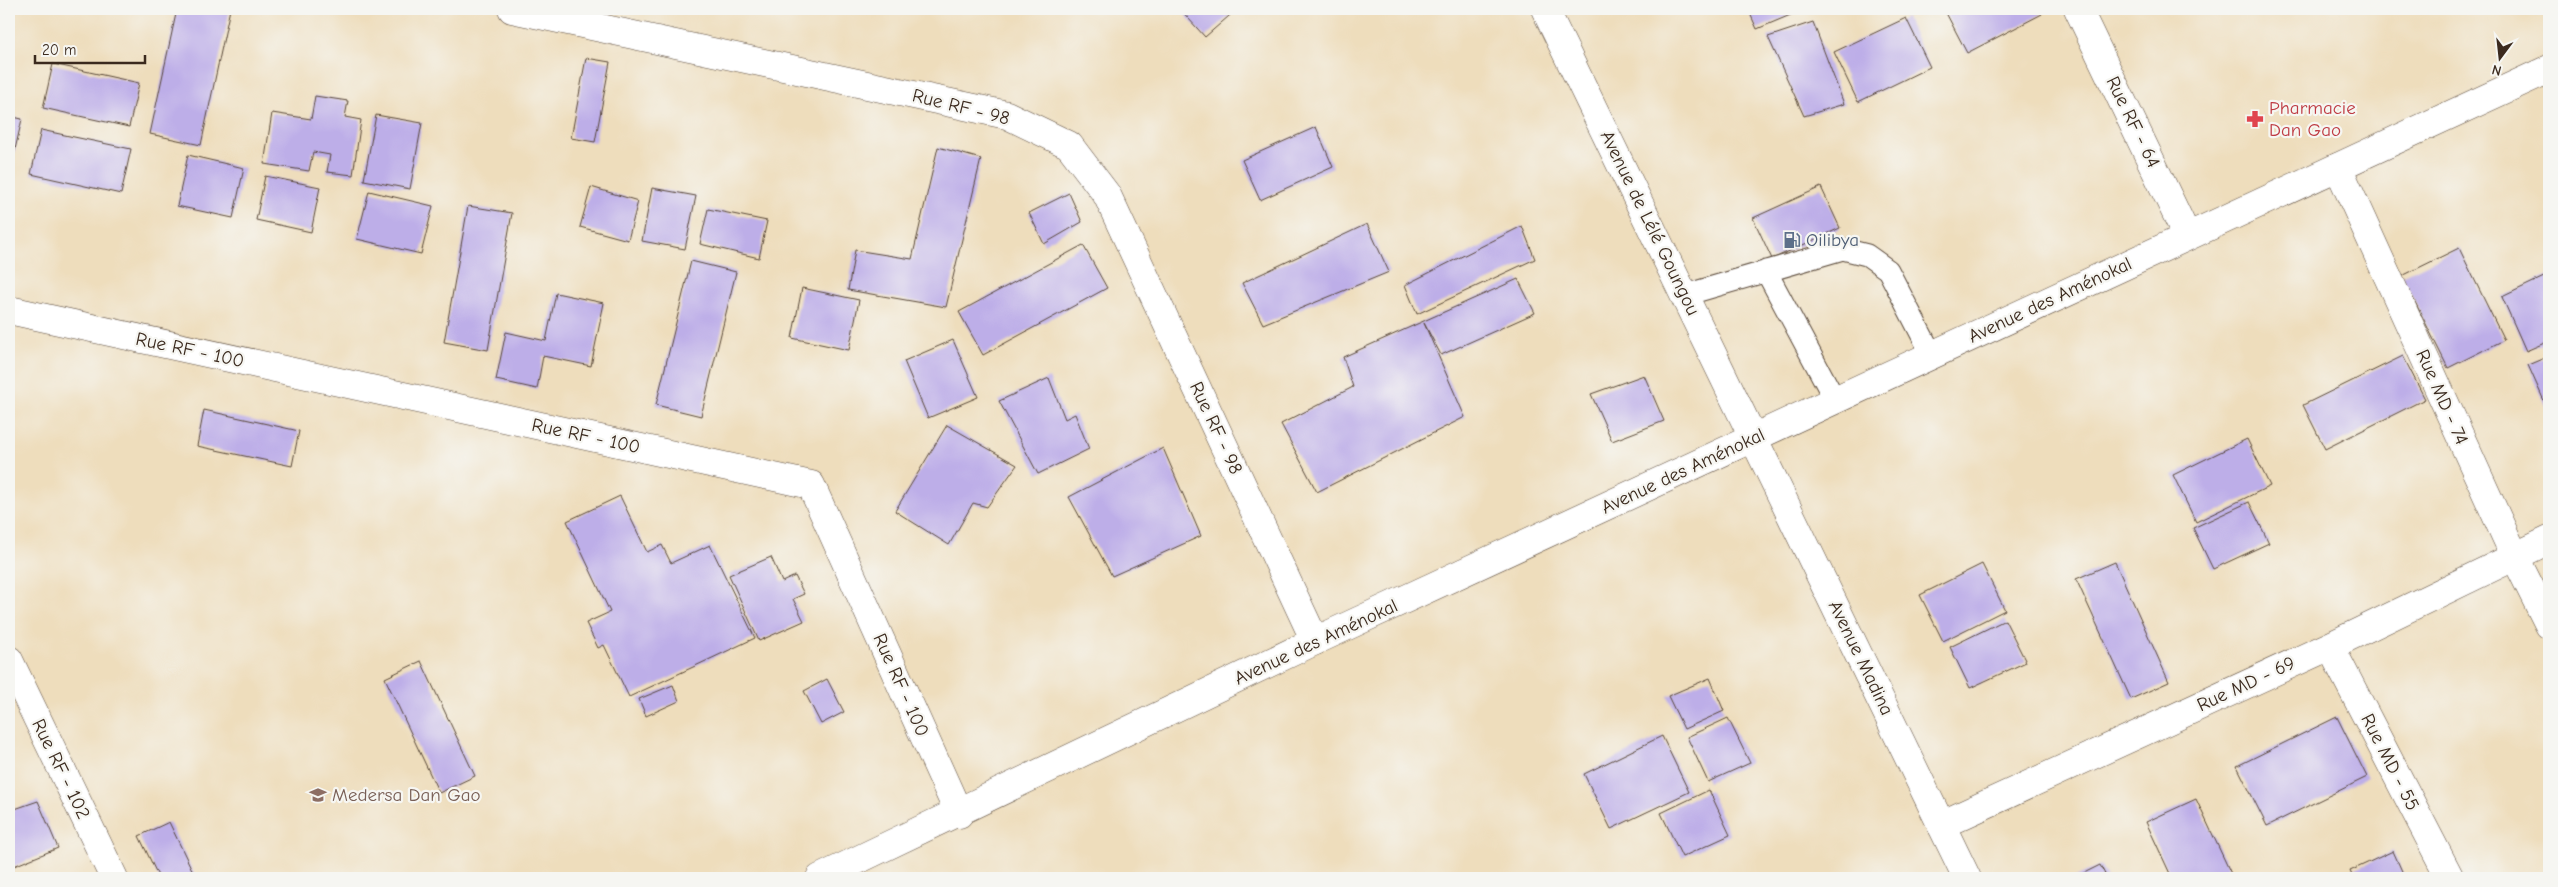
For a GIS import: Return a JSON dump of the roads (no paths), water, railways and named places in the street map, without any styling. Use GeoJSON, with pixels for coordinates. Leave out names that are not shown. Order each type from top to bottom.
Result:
{"type":"FeatureCollection","features":[{"type":"Feature","properties":{"kind":"street","name":"Rue RF - 98"},"geometry":{"type":"LineString","coordinates":[[512,9],[1007,115],[1069,145],[1107,195],[1315,642]]}},
{"type":"Feature","properties":{"kind":"street","name":"Avenue de Lélé Goungou"},"geometry":{"type":"LineString","coordinates":[[1545,9],[1754,438]]}},
{"type":"Feature","properties":{"kind":"street","name":"Rue RF - 64"},"geometry":{"type":"LineString","coordinates":[[2078,9],[2187,236]]}},
{"type":"Feature","properties":{"kind":"street","name":"Avenue des Aménokal"},"geometry":{"type":"LineString","coordinates":[[820,878],[959,814],[1315,642],[2549,68]]}},
{"type":"Feature","properties":{"kind":"street","name":"Rue MD - 74"},"geometry":{"type":"LineString","coordinates":[[2338,167],[2514,556],[2549,626]]}},
{"type":"Feature","properties":{"kind":"street","name":"Rue RF - 100"},"geometry":{"type":"LineString","coordinates":[[9,310],[811,485],[959,814]]}},
{"type":"Feature","properties":{"kind":"street","name":"Avenue Madina"},"geometry":{"type":"LineString","coordinates":[[1754,438],[1967,878]]}},
{"type":"Feature","properties":{"kind":"street","name":"Rue MD - 69"},"geometry":{"type":"LineString","coordinates":[[1941,825],[2330,646],[2549,540]]}},
{"type":"Feature","properties":{"kind":"street","name":"Rue MD - 55"},"geometry":{"type":"LineString","coordinates":[[2330,646],[2450,878]]}},
{"type":"Feature","properties":{"kind":"street","name":"Rue RF - 102"},"geometry":{"type":"LineString","coordinates":[[9,660],[114,878]]}},
{"type":"Feature","properties":{"kind":"lane"},"geometry":{"type":"LineString","coordinates":[[1685,295],[1843,249],[1867,255],[1888,270],[1932,355]]}},
{"type":"Feature","properties":{"kind":"lane"},"geometry":{"type":"LineString","coordinates":[[1766,271],[1835,400]]}},
{"type":"Feature","properties":{"kind":"place","name":"Pharmacie Dan Gao"},"geometry":{"type":"Point","coordinates":[2255,119]}},
{"type":"Feature","properties":{"kind":"place","name":"Oilibya"},"geometry":{"type":"Point","coordinates":[1792,240]}},
{"type":"Feature","properties":{"kind":"place","name":"Medersa Dan Gao"},"geometry":{"type":"Point","coordinates":[318,795]}}]}
